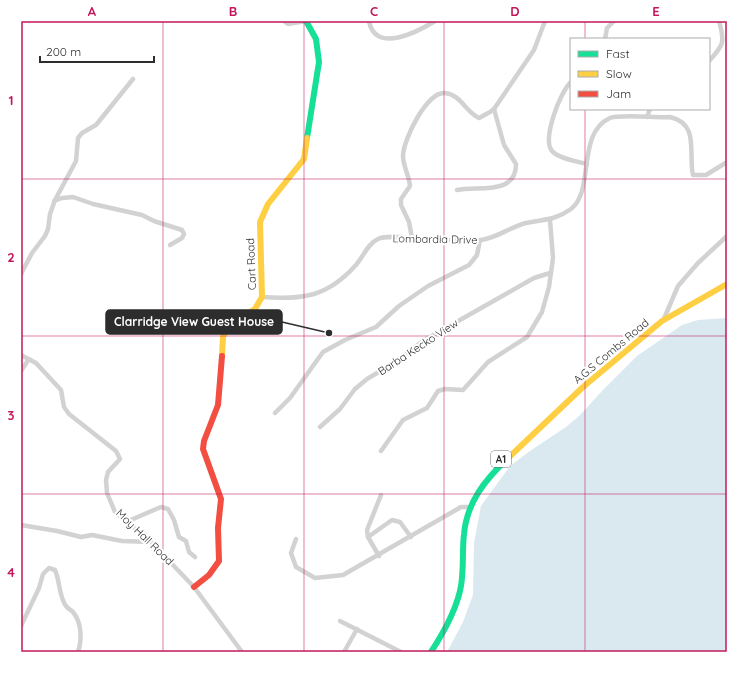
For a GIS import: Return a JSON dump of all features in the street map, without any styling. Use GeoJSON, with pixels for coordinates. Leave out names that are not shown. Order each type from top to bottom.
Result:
{"type":"FeatureCollection","features":[{"type":"Feature","properties":{"kind":"main road","name":"Cart Road"},"geometry":{"type":"LineString","coordinates":[[194,587],[209,575],[217,566],[219,561],[218,528],[221,499],[203,449],[204,441],[218,405],[223,337],[226,328],[233,321],[254,310],[260,304],[262,297],[260,222],[262,212],[297,171],[304,159],[319,62],[316,39],[306,21]]}},
{"type":"Feature","properties":{"kind":"main road","name":"A1"},"geometry":{"type":"LineString","coordinates":[[662,321],[727,284]]}},
{"type":"Feature","properties":{"kind":"main road","name":"A.G.S Combs Road"},"geometry":{"type":"LineString","coordinates":[[426,652],[442,630],[456,594],[460,572],[462,532],[475,490],[490,470],[556,407],[650,327],[662,321]]}},
{"type":"Feature","properties":{"kind":"main road","name":"A.G.S Combs Road"},"geometry":{"type":"LineString","coordinates":[[431,652],[445,631],[461,587],[464,533],[469,507]]}},
{"type":"Feature","properties":{"kind":"street"},"geometry":{"type":"LineString","coordinates":[[284,21],[288,24],[306,21]]}},
{"type":"Feature","properties":{"kind":"street"},"geometry":{"type":"LineString","coordinates":[[369,21],[373,31],[376,34],[392,39],[410,35],[435,21]]}},
{"type":"Feature","properties":{"kind":"street"},"geometry":{"type":"LineString","coordinates":[[412,238],[409,222],[401,204],[401,199],[410,186],[403,155],[412,130],[427,102],[435,95],[444,92],[453,95],[479,118],[490,112],[534,50],[545,21]]}},
{"type":"Feature","properties":{"kind":"street"},"geometry":{"type":"LineString","coordinates":[[605,38],[607,28],[614,21]]}},
{"type":"Feature","properties":{"kind":"street"},"geometry":{"type":"LineString","coordinates":[[710,60],[718,51],[723,41],[719,21]]}},
{"type":"Feature","properties":{"kind":"street"},"geometry":{"type":"LineString","coordinates":[[21,274],[32,253],[48,230],[50,214],[54,201],[76,162],[76,146],[82,133],[96,125],[133,79]]}},
{"type":"Feature","properties":{"kind":"street"},"geometry":{"type":"LineString","coordinates":[[570,83],[564,90],[559,102],[550,130],[549,145],[555,154],[587,164]]}},
{"type":"Feature","properties":{"kind":"street"},"geometry":{"type":"LineString","coordinates":[[458,190],[505,185],[513,180],[515,176],[516,164],[502,141],[494,108]]}},
{"type":"Feature","properties":{"kind":"street"},"geometry":{"type":"LineString","coordinates":[[648,117],[650,110]]}},
{"type":"Feature","properties":{"kind":"street","name":"Lombardia Drive"},"geometry":{"type":"LineString","coordinates":[[262,297],[282,298],[317,294],[343,278],[356,265],[366,249],[379,239],[412,238],[480,240],[497,236],[525,223],[550,220],[572,208],[580,195],[592,137],[604,122],[611,117],[670,117],[679,119],[684,123],[692,144],[693,175],[706,175],[727,162]]}},
{"type":"Feature","properties":{"kind":"street"},"geometry":{"type":"LineString","coordinates":[[54,201],[62,198],[73,197],[93,204],[142,215],[154,221],[182,230],[184,234],[182,238],[170,245]]}},
{"type":"Feature","properties":{"kind":"street"},"geometry":{"type":"LineString","coordinates":[[381,452],[387,441],[403,420],[427,408],[438,391],[445,389],[463,390],[488,362],[527,337],[546,300],[553,246],[550,220]]}},
{"type":"Feature","properties":{"kind":"street"},"geometry":{"type":"LineString","coordinates":[[662,321],[678,286],[698,263],[727,236]]}},
{"type":"Feature","properties":{"kind":"street"},"geometry":{"type":"LineString","coordinates":[[275,413],[293,394],[323,352],[376,327],[399,306],[428,286],[469,265],[477,255],[480,240]]}},
{"type":"Feature","properties":{"kind":"street","name":"Barba Kecko View"},"geometry":{"type":"LineString","coordinates":[[320,428],[340,409],[355,389],[367,379],[394,363],[423,341],[445,330],[464,317],[534,278],[550,273]]}},
{"type":"Feature","properties":{"kind":"street","name":"Moy Hall Road"},"geometry":{"type":"LineString","coordinates":[[21,355],[36,363],[60,390],[64,407],[69,414],[94,432],[119,454],[120,459],[108,472],[106,480],[107,493],[115,512],[151,542],[194,587],[242,652]]}},
{"type":"Feature","properties":{"kind":"street"},"geometry":{"type":"LineString","coordinates":[[21,371],[29,358]]}},
{"type":"Feature","properties":{"kind":"street"},"geometry":{"type":"LineString","coordinates":[[379,556],[368,537],[367,530],[381,495]]}},
{"type":"Feature","properties":{"kind":"street"},"geometry":{"type":"LineString","coordinates":[[126,522],[161,507],[168,509],[174,520],[179,537],[186,541],[191,555],[195,557]]}},
{"type":"Feature","properties":{"kind":"street"},"geometry":{"type":"LineString","coordinates":[[296,539],[291,553],[296,567],[315,578],[343,575],[379,556],[460,507],[469,507]]}},
{"type":"Feature","properties":{"kind":"street"},"geometry":{"type":"LineString","coordinates":[[368,537],[392,520],[400,522],[410,537]]}},
{"type":"Feature","properties":{"kind":"street"},"geometry":{"type":"LineString","coordinates":[[21,525],[81,537],[92,535],[122,542],[151,542]]}},
{"type":"Feature","properties":{"kind":"street"},"geometry":{"type":"LineString","coordinates":[[21,626],[39,588],[43,574],[49,568],[55,570],[66,606],[74,613],[82,633],[78,652]]}},
{"type":"Feature","properties":{"kind":"street"},"geometry":{"type":"LineString","coordinates":[[340,621],[401,652]]}},
{"type":"Feature","properties":{"kind":"street"},"geometry":{"type":"LineString","coordinates":[[344,652],[357,629]]}},
{"type":"Feature","properties":{"kind":"shaded area"},"geometry":{"type":"Polygon","coordinates":[[[727,318],[727,652],[447,652],[463,622],[473,595],[474,543],[481,506],[510,466],[566,427],[580,415],[637,356],[682,325],[698,320],[727,318]]]}},
{"type":"Feature","properties":{"kind":"traffic: fast"},"geometry":{"type":"LineString","coordinates":[[306,21],[316,39],[319,62],[307,138]]}},
{"type":"Feature","properties":{"kind":"traffic: fast"},"geometry":{"type":"LineString","coordinates":[[431,652],[449,620],[459,595],[461,586],[464,534],[469,512],[478,492],[491,475],[507,459]]}},
{"type":"Feature","properties":{"kind":"traffic: slow"},"geometry":{"type":"LineString","coordinates":[[222,356],[223,337],[227,329],[238,319],[255,309],[262,297],[260,222],[268,204],[304,159],[307,138]]}},
{"type":"Feature","properties":{"kind":"traffic: slow"},"geometry":{"type":"LineString","coordinates":[[507,459],[583,387],[662,321],[727,284]]}},
{"type":"Feature","properties":{"kind":"traffic: jam"},"geometry":{"type":"LineString","coordinates":[[194,587],[209,575],[219,561],[218,528],[221,499],[203,449],[204,441],[218,405],[222,356]]}},
{"type":"Feature","properties":{"kind":"place","name":"Clarridge View Guest House"},"geometry":{"type":"Point","coordinates":[329,333]}}]}
